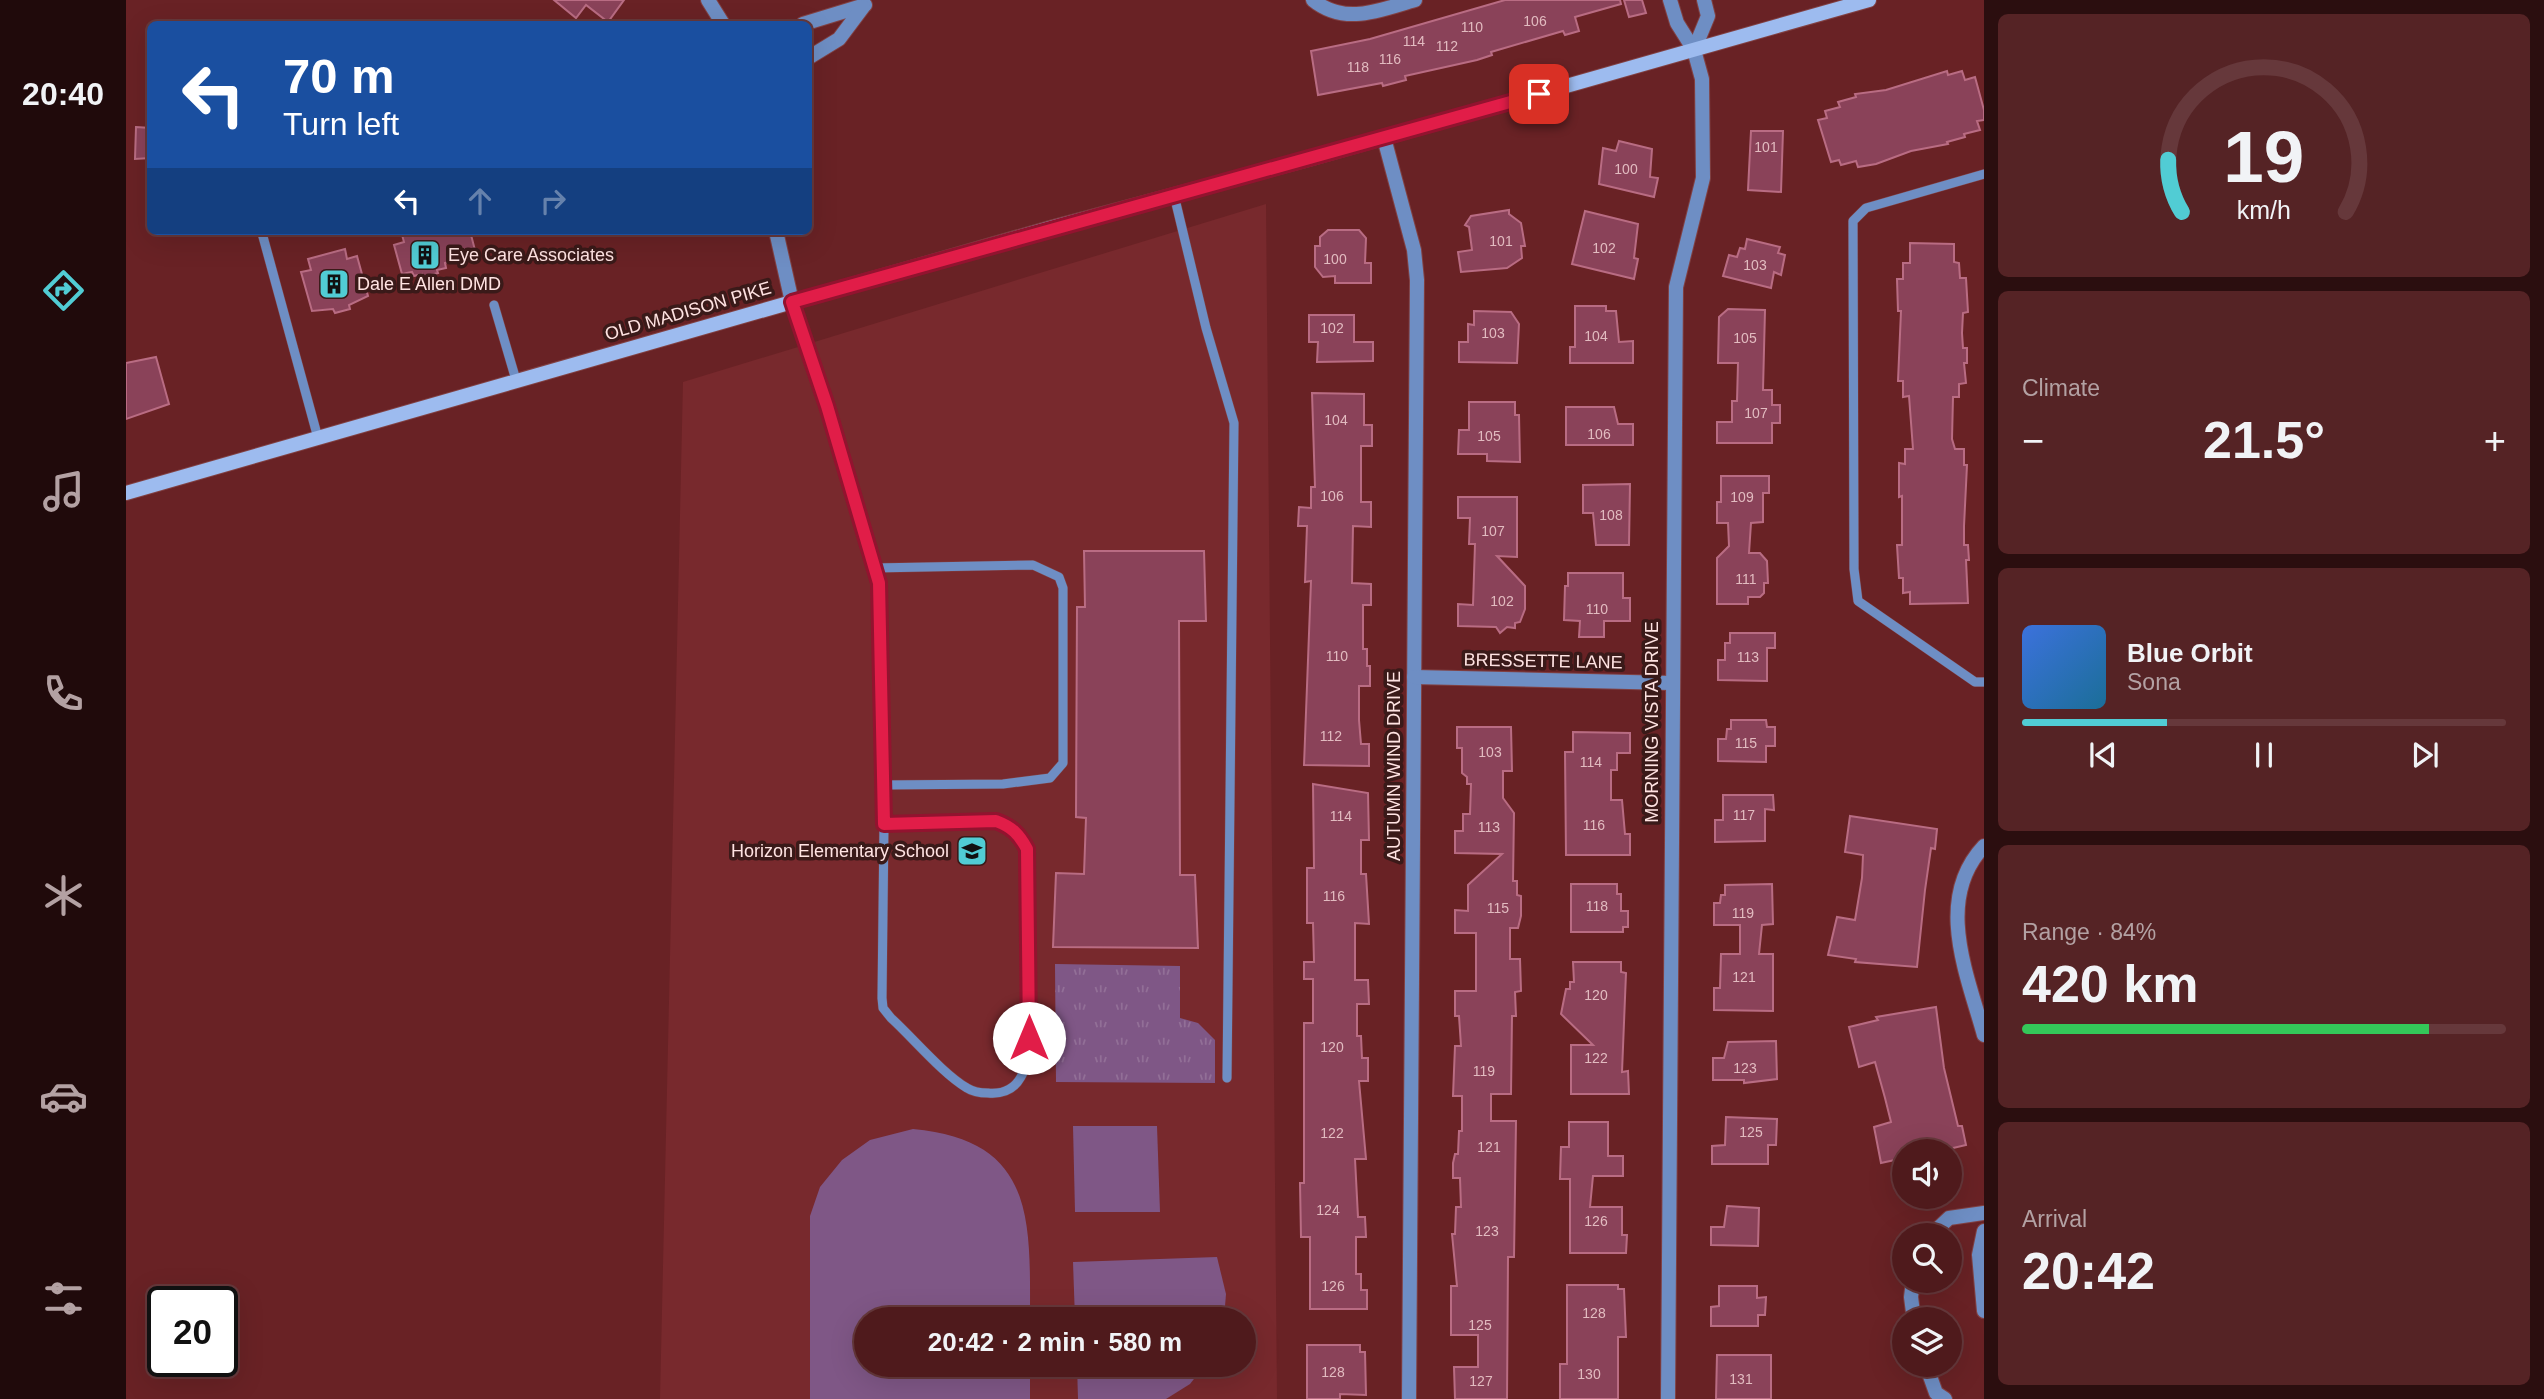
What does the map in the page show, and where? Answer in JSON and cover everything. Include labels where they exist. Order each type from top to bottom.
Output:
[{"type":"main road","name":"OLD MADISON PIKE","points":[[126,494],[516,380],[1869,0]]},
{"type":"street","points":[[708,0],[721,21]]},
{"type":"street","points":[[1313,0],[1322,8],[1353,15],[1415,0]]},
{"type":"street","name":"MORNING VISTA DRIVE","points":[[1668,1399],[1671,683],[1676,287],[1703,178],[1702,79],[1694,50],[1677,23],[1670,0]]},
{"type":"street","points":[[1694,50],[1708,16],[1704,0]]},
{"type":"street","points":[[812,21],[866,4]]},
{"type":"street","points":[[812,56],[839,39],[866,4]]},
{"type":"street","name":"AUTUMN WIND DRIVE","points":[[1384,138],[1414,250],[1417,280],[1409,1399]]},
{"type":"street","points":[[777,235],[792,302]]},
{"type":"street","name":"BRESSETTE LANE","points":[[1414,677],[1671,683]]},
{"type":"street","points":[[1984,846],[1973,858],[1955,912],[1961,952],[1984,1035]]},
{"type":"street","points":[[1944,1223],[1949,1218],[1984,1213]]},
{"type":"street","points":[[1984,1231],[1979,1255],[1984,1311]]},
{"type":"street","points":[[1930,1377],[1936,1393],[1945,1399]]},
{"type":"lane","points":[[1984,174],[1866,208],[1858,214],[1853,221],[1852,292],[1854,569],[1858,601],[1975,682],[1984,682]]},
{"type":"lane","points":[[1174,195],[1206,328],[1234,423],[1227,1078]]},
{"type":"lane","points":[[263,235],[318,438]]},
{"type":"lane","points":[[792,302],[827,406],[879,583],[884,824],[883,1008],[967,1088],[997,1094],[1011,1090],[1022,1078],[1028,1058],[1027,849],[1012,827],[996,821],[884,824]]},
{"type":"lane","points":[[494,305],[516,380]]},
{"type":"lane","points":[[874,568],[1033,565],[1059,577],[1063,588],[1063,763],[1050,778],[1003,784],[882,786]]},
{"type":"shaded area","name":"Horizon Elementary School","points":[[1266,204],[1277,1399],[660,1399],[683,382]]},
{"type":"green space","points":[[1055,964],[1180,966],[1180,1018],[1198,1023],[1215,1040],[1215,1083],[1056,1082]]},
{"type":"green space","points":[[1073,1126],[1157,1126],[1160,1212],[1075,1212]]},
{"type":"green space","points":[[913,1129],[953,1136],[983,1150],[1004,1168],[1018,1191],[1025,1219],[1029,1250],[1030,1307],[854,1307],[854,1377],[1030,1377],[1030,1399],[810,1399],[810,1216],[820,1187],[842,1160],[870,1140]]},
{"type":"green space","points":[[1217,1257],[1226,1294],[1225,1307],[1075,1307],[1073,1262]]},
{"type":"green space","points":[[1077,1377],[1196,1377],[1190,1384],[1166,1399],[1078,1399]]},
{"type":"building","points":[[554,0],[624,0],[609,21],[586,5],[576,18]]},
{"type":"building","points":[[1505,0],[1620,0],[1621,4],[1575,17],[1579,31],[1565,35],[1563,31],[1491,52],[1492,55],[1477,60],[1405,76],[1406,80],[1383,86],[1382,83],[1318,95],[1311,51],[1370,39]]},
{"type":"building","points":[[1624,0],[1642,0],[1646,13],[1629,17]]},
{"type":"building","points":[[1947,71],[1948,75],[1962,71],[1965,80],[1975,77],[1984,110],[1984,120],[1977,121],[1980,130],[1964,134],[1965,137],[1947,142],[1948,144],[1911,151],[1876,164],[1858,167],[1856,161],[1841,165],[1839,160],[1831,162],[1818,120],[1827,118],[1825,111],[1840,107],[1838,102],[1856,97],[1855,94],[1886,90]]},
{"type":"building","points":[[136,127],[147,128],[147,158],[135,159]]},
{"type":"building","points":[[1751,131],[1783,131],[1781,192],[1748,190]]},
{"type":"building","points":[[1619,141],[1652,149],[1650,177],[1658,178],[1654,197],[1599,184],[1603,148],[1616,151]]},
{"type":"building","points":[[1509,210],[1509,214],[1521,223],[1525,246],[1521,246],[1522,258],[1507,268],[1461,272],[1458,252],[1472,250],[1469,227],[1465,225],[1471,216]]},
{"type":"building","points":[[1585,211],[1638,224],[1634,258],[1638,259],[1634,279],[1572,264]]},
{"type":"building","points":[[1328,230],[1359,230],[1366,238],[1365,263],[1371,263],[1371,283],[1335,283],[1335,276],[1323,277],[1315,267],[1315,246],[1320,246],[1320,237]]},
{"type":"building","name":"Eye Care Associates","points":[[402,235],[471,235],[476,254],[445,263],[446,268],[437,270],[438,273],[423,277],[422,274],[414,276],[412,272],[402,274],[394,245],[404,242]]},
{"type":"building","points":[[1747,239],[1780,247],[1778,253],[1785,255],[1781,275],[1774,272],[1771,288],[1723,276],[1729,255],[1737,257],[1740,248],[1745,249]]},
{"type":"building","points":[[1910,243],[1954,244],[1954,262],[1959,263],[1960,278],[1966,278],[1968,312],[1963,313],[1962,333],[1963,348],[1967,348],[1967,363],[1964,363],[1966,383],[1959,384],[1959,397],[1953,397],[1952,439],[1955,449],[1964,449],[1964,465],[1967,465],[1964,545],[1968,545],[1968,603],[1910,604],[1910,592],[1903,593],[1903,578],[1899,578],[1897,545],[1902,545],[1902,496],[1899,497],[1899,463],[1905,464],[1905,449],[1913,449],[1909,396],[1903,397],[1903,381],[1898,381],[1901,311],[1898,311],[1897,279],[1903,279],[1903,263],[1910,263]]},
{"type":"building","name":"Dale E Allen DMD","points":[[345,249],[347,259],[357,256],[368,296],[349,305],[350,309],[335,313],[333,309],[312,311],[301,272],[311,270],[308,259]]},
{"type":"building","points":[[1575,306],[1606,306],[1606,311],[1616,311],[1619,342],[1633,341],[1633,363],[1570,363],[1570,347],[1575,347]]},
{"type":"building","points":[[1728,309],[1765,310],[1763,390],[1772,390],[1772,405],[1780,405],[1780,423],[1772,423],[1772,443],[1717,443],[1717,422],[1732,422],[1732,401],[1737,401],[1738,363],[1718,363],[1719,317]]},
{"type":"building","points":[[1474,311],[1511,312],[1519,324],[1517,363],[1459,362],[1459,342],[1468,342],[1468,324],[1474,325]]},
{"type":"building","points":[[1309,315],[1354,315],[1354,342],[1373,342],[1373,361],[1317,362],[1318,342],[1309,342]]},
{"type":"building","points":[[156,357],[169,404],[126,419],[126,363]]},
{"type":"building","points":[[1312,393],[1364,394],[1364,425],[1372,425],[1372,446],[1361,446],[1361,502],[1371,502],[1371,527],[1353,526],[1352,583],[1371,584],[1371,605],[1363,605],[1363,649],[1367,649],[1370,686],[1359,686],[1361,744],[1369,744],[1369,766],[1304,765],[1311,581],[1305,582],[1307,526],[1298,526],[1299,507],[1311,508],[1311,487],[1315,487]]},
{"type":"building","points":[[1469,402],[1515,402],[1515,415],[1519,415],[1520,462],[1487,461],[1487,454],[1458,454],[1459,430],[1469,430]]},
{"type":"building","points":[[1566,407],[1614,407],[1618,424],[1633,424],[1633,445],[1566,445]]},
{"type":"building","points":[[1721,476],[1769,476],[1769,493],[1763,493],[1763,522],[1751,523],[1749,553],[1760,553],[1767,561],[1768,583],[1764,583],[1764,593],[1760,597],[1748,597],[1748,604],[1717,604],[1717,558],[1729,546],[1728,523],[1717,523],[1717,502],[1721,502]]},
{"type":"building","points":[[1630,484],[1629,545],[1596,545],[1593,513],[1583,513],[1583,485]]},
{"type":"building","points":[[1458,497],[1517,497],[1517,557],[1497,556],[1525,586],[1525,609],[1520,622],[1515,623],[1515,628],[1507,627],[1500,633],[1496,627],[1458,626],[1458,604],[1473,605],[1475,544],[1469,544],[1470,518],[1458,518]]},
{"type":"building","points":[[1084,551],[1204,551],[1206,621],[1179,621],[1180,875],[1195,875],[1198,948],[1053,947],[1056,873],[1084,874],[1086,818],[1076,817],[1077,607],[1085,607]]},
{"type":"building","points":[[1568,573],[1623,573],[1623,598],[1630,598],[1630,621],[1604,621],[1604,637],[1579,637],[1580,621],[1564,620]]},
{"type":"building","points":[[1730,633],[1775,633],[1775,648],[1767,648],[1767,681],[1718,680],[1718,660],[1725,660],[1725,643],[1730,643]]},
{"type":"building","points":[[1731,720],[1766,720],[1767,727],[1775,727],[1775,746],[1766,746],[1766,762],[1718,761],[1718,739],[1726,739],[1727,729],[1731,729]]},
{"type":"building","points":[[1457,727],[1511,727],[1512,771],[1503,771],[1503,798],[1514,813],[1513,881],[1517,881],[1517,895],[1521,896],[1521,916],[1518,928],[1510,928],[1510,959],[1520,959],[1521,991],[1515,992],[1516,1016],[1512,1016],[1511,1094],[1491,1094],[1491,1121],[1516,1121],[1514,1257],[1508,1257],[1507,1399],[1455,1399],[1454,1367],[1478,1367],[1478,1335],[1451,1335],[1451,1286],[1457,1286],[1452,1234],[1455,1234],[1456,1207],[1461,1207],[1460,1178],[1453,1178],[1453,1163],[1455,1154],[1458,1154],[1459,1131],[1462,1131],[1462,1096],[1453,1096],[1455,1046],[1461,1046],[1459,1016],[1455,1016],[1455,991],[1476,991],[1476,933],[1455,933],[1455,910],[1468,911],[1468,885],[1502,854],[1455,853],[1455,831],[1463,831],[1463,814],[1470,814],[1471,784],[1467,784],[1467,777],[1462,773],[1462,748],[1457,748]]},
{"type":"building","points":[[1573,732],[1630,733],[1630,753],[1617,753],[1617,770],[1611,770],[1611,800],[1622,800],[1625,834],[1630,834],[1630,855],[1566,855],[1565,752],[1573,752]]},
{"type":"building","points":[[1313,784],[1368,793],[1369,840],[1361,840],[1361,874],[1366,874],[1369,924],[1355,923],[1355,980],[1368,980],[1369,1004],[1357,1004],[1357,1036],[1361,1036],[1362,1058],[1368,1058],[1368,1081],[1359,1081],[1366,1159],[1355,1159],[1358,1217],[1365,1217],[1366,1237],[1356,1237],[1356,1274],[1361,1274],[1361,1290],[1367,1290],[1367,1309],[1310,1309],[1310,1237],[1301,1237],[1300,1183],[1304,1183],[1304,1023],[1313,1023],[1313,979],[1304,979],[1304,962],[1314,962],[1313,923],[1307,923],[1307,868],[1314,868]]},
{"type":"building","points":[[1723,795],[1773,795],[1774,810],[1765,809],[1765,841],[1715,842],[1715,820],[1723,820]]},
{"type":"building","points":[[1850,816],[1937,829],[1935,849],[1931,848],[1917,967],[1855,962],[1856,959],[1828,955],[1837,917],[1855,920],[1862,878],[1863,855],[1845,852]]},
{"type":"building","points":[[1571,884],[1617,884],[1617,894],[1621,894],[1621,911],[1628,911],[1628,927],[1623,927],[1623,932],[1571,932]]},
{"type":"building","points":[[1772,884],[1773,924],[1762,925],[1759,954],[1773,954],[1773,1011],[1714,1010],[1714,988],[1720,988],[1721,954],[1740,954],[1740,925],[1714,925],[1714,903],[1720,903],[1721,895],[1725,895],[1725,885]]},
{"type":"building","points":[[1573,962],[1621,962],[1621,972],[1626,973],[1622,1072],[1628,1071],[1629,1094],[1571,1094],[1571,1045],[1593,1045],[1561,1014],[1566,989],[1570,989],[1570,982],[1574,982]]},
{"type":"building","points":[[1936,1007],[1944,1068],[1958,1126],[1962,1126],[1966,1145],[1962,1146],[1962,1139],[1892,1139],[1892,1161],[1881,1163],[1874,1127],[1891,1122],[1875,1062],[1859,1067],[1849,1027],[1878,1020],[1876,1017]]},
{"type":"building","points":[[1776,1041],[1777,1079],[1744,1083],[1744,1080],[1713,1080],[1713,1058],[1724,1058],[1728,1042]]},
{"type":"building","points":[[1726,1117],[1777,1119],[1776,1145],[1768,1145],[1768,1164],[1712,1164],[1712,1146],[1725,1145]]},
{"type":"building","points":[[1569,1122],[1608,1122],[1608,1156],[1623,1156],[1623,1176],[1593,1176],[1590,1207],[1622,1207],[1622,1235],[1627,1235],[1626,1253],[1570,1253],[1570,1179],[1560,1179],[1561,1147],[1569,1147]]},
{"type":"building","points":[[1727,1206],[1759,1208],[1758,1246],[1711,1245],[1711,1227],[1724,1227]]},
{"type":"building","points":[[1567,1285],[1618,1285],[1618,1289],[1624,1289],[1626,1337],[1618,1337],[1618,1399],[1560,1399],[1560,1364],[1567,1364]]},
{"type":"building","points":[[1719,1286],[1757,1286],[1757,1298],[1766,1297],[1765,1315],[1758,1315],[1758,1326],[1711,1326],[1711,1307],[1719,1306]]},
{"type":"building","points":[[1307,1345],[1360,1345],[1360,1352],[1365,1352],[1366,1395],[1340,1394],[1340,1399],[1307,1399]]},
{"type":"building","points":[[1717,1355],[1771,1355],[1771,1399],[1716,1399]]},
{"type":"place","name":"Eye Care Associates","points":[[425,255]]},
{"type":"place","name":"Dale E Allen DMD","points":[[334,284]]},
{"type":"place","name":"Horizon Elementary School","points":[[972,851]]},
{"type":"route","points":[[1029,1038],[1027,849],[1021,837],[1012,827],[996,821],[884,824],[879,583],[827,406],[792,302],[1539,94]]}]
